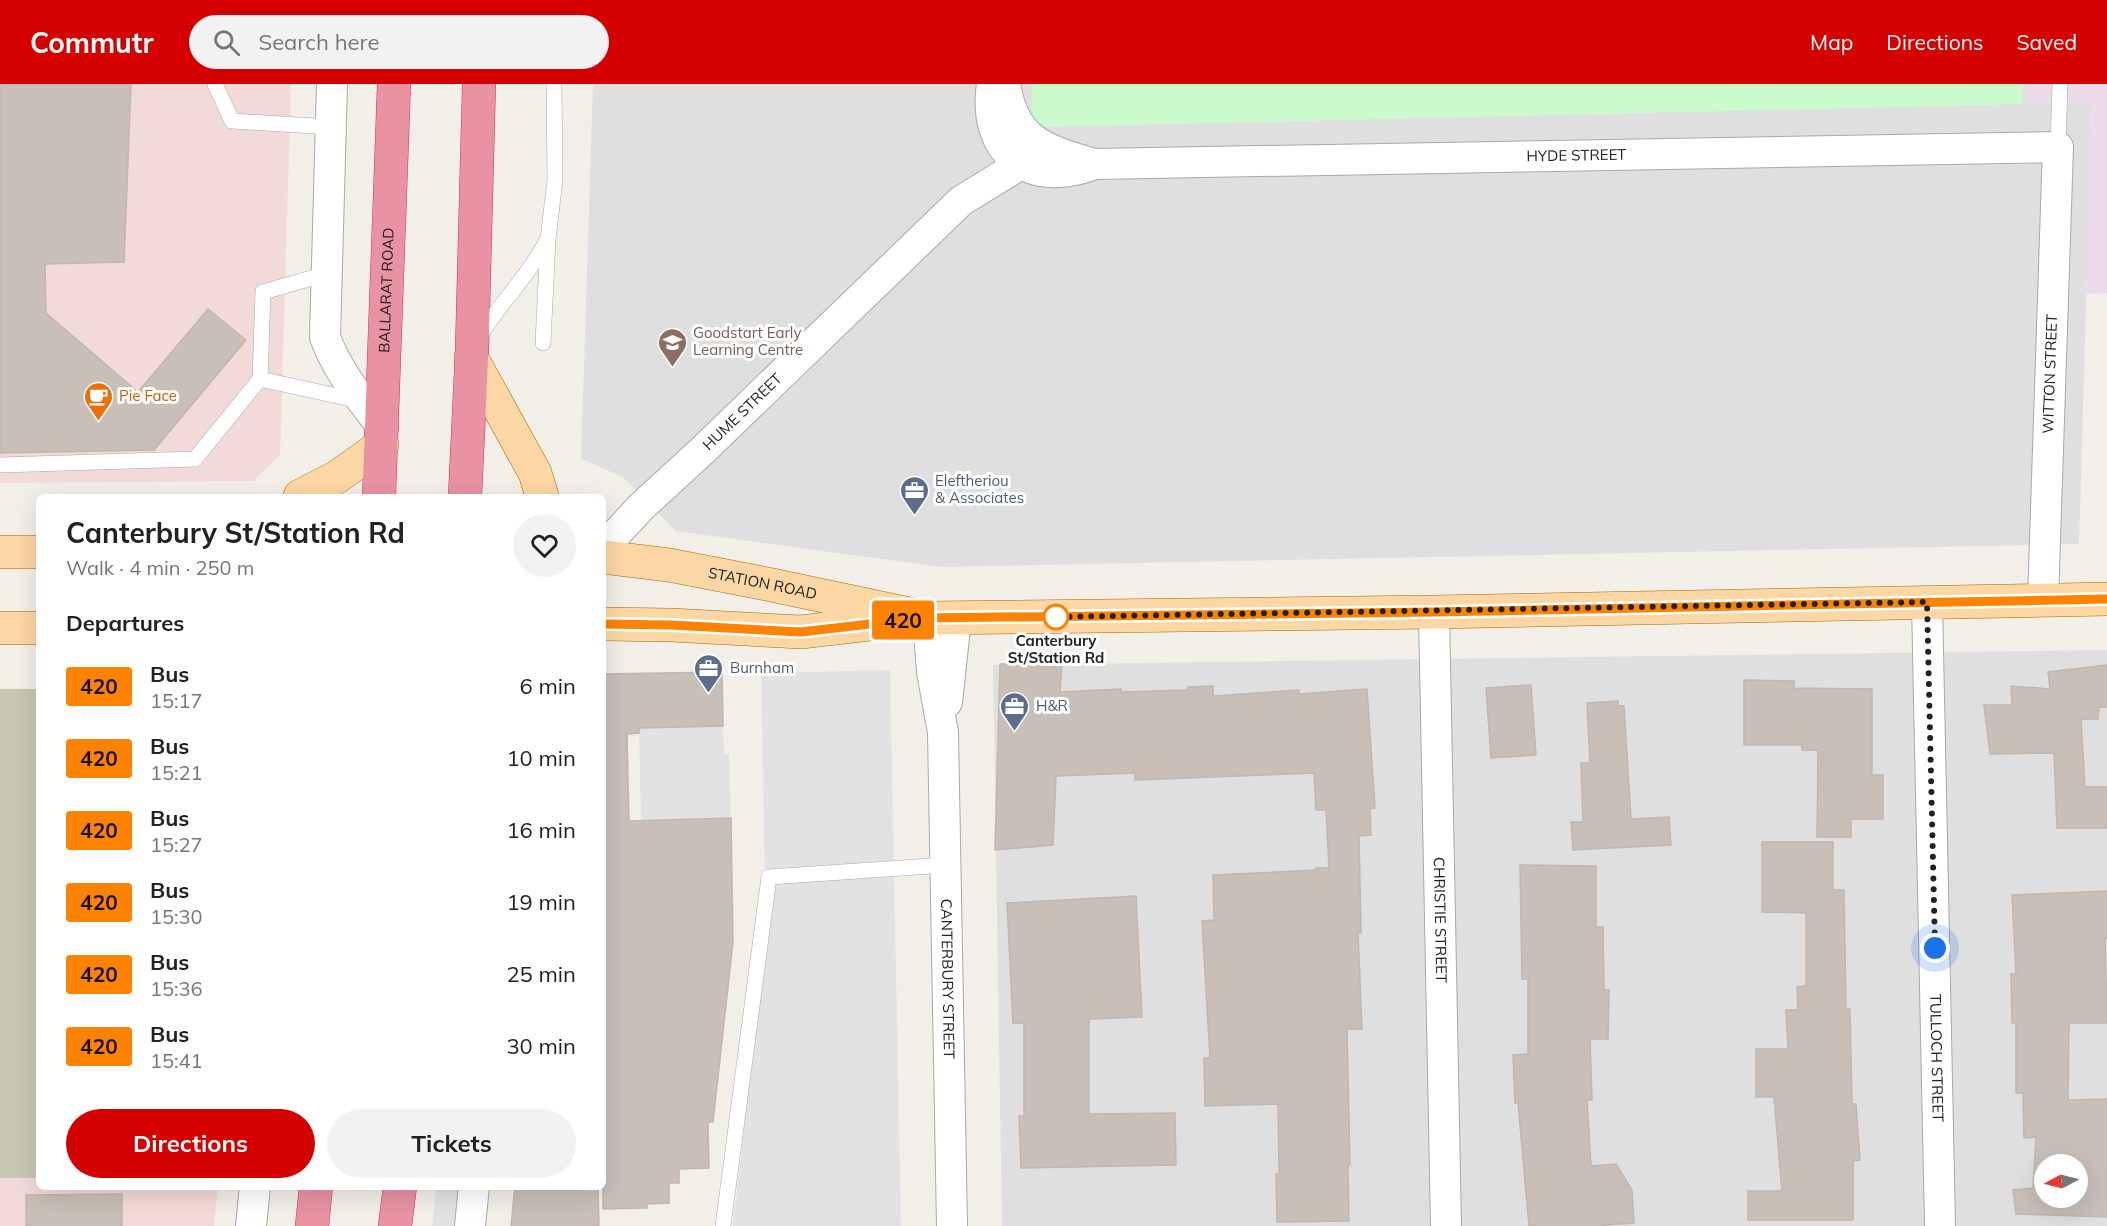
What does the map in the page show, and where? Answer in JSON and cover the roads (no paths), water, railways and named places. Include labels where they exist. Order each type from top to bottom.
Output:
[{"type":"highway","name":"BALLARAT ROAD","points":[[379,494],[394,84]]},
{"type":"highway","points":[[465,494],[472,353],[478,84]]},
{"type":"highway","points":[[312,1226],[316,1190]]},
{"type":"highway","points":[[396,1226],[399,1190]]},
{"type":"main road","points":[[472,353],[535,473],[541,494]]},
{"type":"main road","points":[[304,494],[336,477],[382,436]]},
{"type":"main road","points":[[0,552],[36,552]]},
{"type":"main road","name":"STATION ROAD","points":[[606,556],[669,565],[935,618]]},
{"type":"main road","name":"STATION ROAD","points":[[606,624],[801,632],[935,618],[1434,612],[2107,599]]},
{"type":"main road","points":[[0,628],[36,628]]},
{"type":"street","points":[[332,84],[325,337],[332,356],[363,402],[382,436]]},
{"type":"street","points":[[992,84],[990,117],[997,138],[1008,153],[1021,164],[1027,134],[1014,114],[1005,84]]},
{"type":"street","points":[[997,138],[1027,134]]},
{"type":"street","name":"HYDE STREET","points":[[1027,134],[1047,149],[1094,164]]},
{"type":"street","name":"HUME STREET","points":[[961,201],[997,138]]},
{"type":"street","name":"HYDE STREET","points":[[1021,164],[1040,172],[1052,173],[1077,170],[1094,164],[2058,147]]},
{"type":"street","name":"WITTON STREET","points":[[2043,600],[2058,147]]},
{"type":"street","name":"HUME STREET","points":[[606,545],[641,507],[961,201],[1021,164]]},
{"type":"street","name":"TULLOCH STREET","points":[[1927,602],[1940,1226]]},
{"type":"street","name":"CHRISTIE STREET","points":[[1434,612],[1446,1226]]},
{"type":"street","name":"CANTERBURY STREET","points":[[935,618],[951,671],[943,732],[952,1226]]},
{"type":"street","points":[[251,1226],[255,1190]]},
{"type":"street","points":[[470,1226],[474,1190]]},
{"type":"lane","points":[[215,84],[232,122],[331,127]]},
{"type":"lane","points":[[543,343],[548,239],[555,180],[555,84]]},
{"type":"lane","points":[[2058,147],[2060,84]]},
{"type":"lane","points":[[472,353],[493,316],[534,263],[548,239]]},
{"type":"lane","points":[[0,465],[195,459],[261,379],[262,292],[326,274]]},
{"type":"lane","points":[[261,379],[363,402]]},
{"type":"lane","points":[[723,1226],[770,877],[945,865]]},
{"type":"place","name":"Goodstart Early Learning Centre","points":[[672,368]]},
{"type":"place","name":"Pie Face","points":[[98,422]]},
{"type":"place","name":"Eleftheriou & Associates","points":[[914,516]]},
{"type":"place","name":"Canterbury St/Station Rd","points":[[1056,617]]},
{"type":"place","name":"Burnham","points":[[709,694]]},
{"type":"place","name":"H&R","points":[[1015,732]]}]
